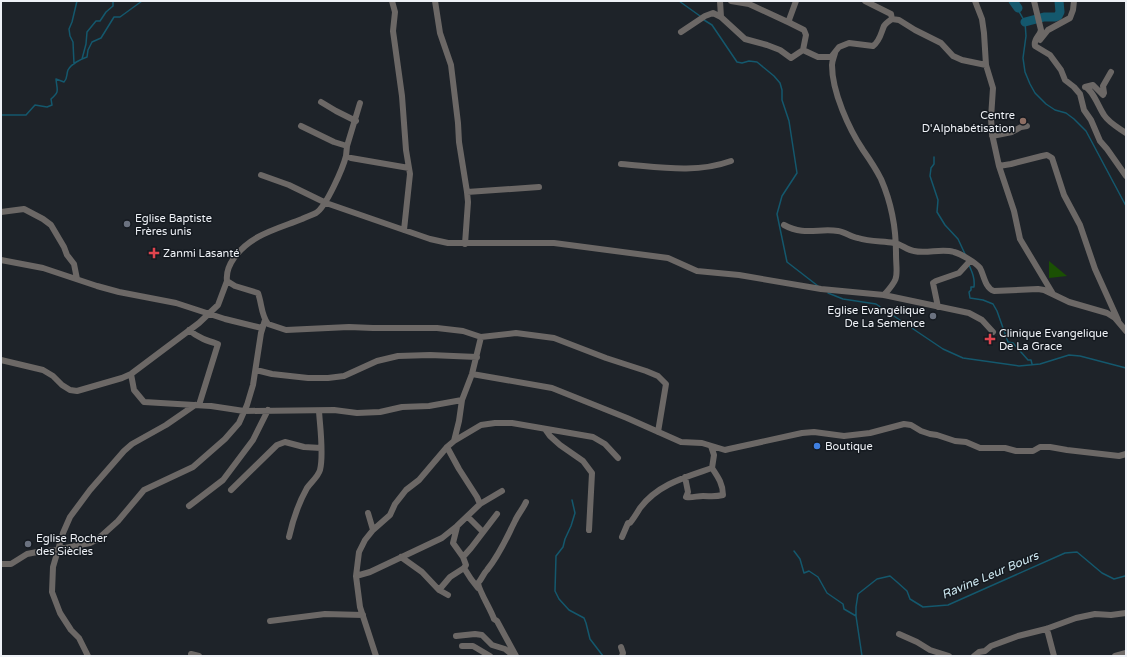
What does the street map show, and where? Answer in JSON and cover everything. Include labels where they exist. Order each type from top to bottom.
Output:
[{"type":"street","points":[[392,1],[396,12],[393,31],[402,96],[404,130],[410,174],[404,230]]},
{"type":"street","points":[[435,1],[440,33],[451,65],[459,142],[467,192],[468,202],[465,244]]},
{"type":"street","points":[[720,1],[721,17]]},
{"type":"street","points":[[681,32],[705,16],[713,13],[721,17],[745,39],[780,50],[791,58],[803,50],[806,34],[804,30],[749,4],[731,1]]},
{"type":"street","points":[[790,23],[789,20],[796,1]]},
{"type":"street","points":[[865,1],[891,14],[892,18],[899,20],[941,43],[953,56],[962,60],[986,66]]},
{"type":"street","points":[[975,1],[982,19],[986,66],[993,88],[991,118],[992,136],[999,166],[1014,212],[1020,239],[1053,294]]},
{"type":"street","points":[[1034,1],[1041,26],[1040,38],[1045,52],[1059,66],[1065,80],[1080,94],[1084,110],[1091,120],[1100,142],[1108,148],[1126,176]]},
{"type":"street","points":[[1040,38],[1044,37],[1048,30],[1070,18],[1074,1]]},
{"type":"street","points":[[803,50],[818,57],[831,57],[839,47],[849,43],[873,46],[876,44],[883,32],[885,24],[892,18]]},
{"type":"street","points":[[835,53],[832,65],[839,103],[848,124],[870,159],[883,184],[894,219],[897,272],[896,280],[884,295]]},
{"type":"street","points":[[1111,72],[1103,86],[1103,95],[1094,85],[1085,87],[1091,92],[1104,116],[1126,134]]},
{"type":"street","points":[[322,102],[356,121]]},
{"type":"street","points":[[1,360],[43,370],[70,390],[77,391],[131,374],[190,330],[218,305],[227,281],[226,276],[231,262],[238,252],[252,240],[268,231],[317,213],[326,203],[346,156],[347,146],[356,121],[360,103]]},
{"type":"street","points":[[301,126],[334,142],[347,146]]},
{"type":"street","points":[[992,136],[1012,132],[1021,127],[1027,126]]},
{"type":"street","points":[[346,156],[409,168]]},
{"type":"street","points":[[999,166],[1042,156],[1052,158],[1064,195],[1080,225],[1095,269],[1120,325]]},
{"type":"street","points":[[621,164],[689,170],[701,169],[732,161]]},
{"type":"street","points":[[261,175],[293,187],[326,203],[430,239],[448,243],[554,243],[668,258],[697,271],[739,275],[822,289],[884,295],[969,313],[982,320],[993,332]]},
{"type":"street","points":[[467,192],[539,187]]},
{"type":"street","points":[[1,212],[24,209],[44,219],[52,225],[67,255],[74,264],[77,279]]},
{"type":"street","points":[[784,225],[793,230],[816,232],[838,231],[857,238],[896,244],[914,251],[955,252],[968,263],[979,268],[991,290],[1038,289],[1069,302],[1107,313],[1115,318],[1126,331]]},
{"type":"street","points":[[1,260],[44,268],[119,292],[176,303],[209,314],[262,328]]},
{"type":"street","points":[[938,306],[934,283],[938,280],[956,274],[968,263]]},
{"type":"street","points":[[1,564],[11,564],[26,554],[57,550],[90,543],[98,539],[118,521],[144,490],[193,467],[225,439],[239,423],[253,384],[262,328],[265,320],[262,302],[258,293],[235,286],[227,281]]},
{"type":"street","points":[[265,320],[268,324],[286,330],[349,327],[451,328],[481,337],[516,333],[554,338],[606,358],[646,370],[658,376],[666,384],[658,432]]},
{"type":"street","points":[[88,656],[79,638],[71,630],[60,613],[52,592],[53,567],[57,550],[70,517],[90,490],[124,451],[132,444],[166,425],[197,405],[218,344],[195,335],[190,330]]},
{"type":"street","points":[[454,441],[462,400],[472,374],[481,337]]},
{"type":"street","points":[[256,370],[272,374],[308,378],[328,378],[344,376],[378,361],[398,356],[430,355],[477,357]]},
{"type":"street","points":[[131,374],[134,390],[144,402],[211,406],[244,411],[334,410],[357,413],[380,412],[402,407],[429,406],[462,400]]},
{"type":"street","points":[[472,374],[552,388],[681,442],[702,443],[729,450],[802,433],[814,432],[844,436],[870,433],[904,424],[911,425],[930,434],[955,441],[966,442],[980,448],[1005,448],[1016,451],[1033,451],[1040,447],[1050,447],[1119,456],[1126,454]]},
{"type":"street","points":[[189,506],[223,480],[252,440],[268,410]]},
{"type":"street","points":[[289,537],[293,518],[300,502],[308,486],[319,472],[321,448],[319,411]]},
{"type":"street","points":[[376,656],[360,601],[356,576],[359,552],[365,540],[373,530],[390,515],[395,504],[406,490],[419,480],[447,447],[454,441],[481,425],[490,423],[512,423],[532,426],[545,430],[593,437],[605,444],[618,458]]},
{"type":"street","points":[[545,430],[560,445],[584,461],[592,473],[589,530]]},
{"type":"street","points":[[231,490],[265,455],[277,445],[285,442],[304,447],[321,448]]},
{"type":"street","points":[[685,477],[688,492],[686,497],[692,498],[702,496],[712,498],[723,495],[721,482],[712,468],[714,455],[711,446]]},
{"type":"street","points":[[447,447],[459,469],[477,496],[480,504]]},
{"type":"street","points":[[622,536],[628,523],[630,523],[641,507],[650,498],[673,481],[712,468]]},
{"type":"street","points":[[356,576],[370,572],[442,538],[468,517],[480,504],[502,491]]},
{"type":"street","points":[[478,588],[478,583],[483,578],[486,571],[494,562],[504,546],[516,519],[526,502]]},
{"type":"street","points":[[368,513],[373,530]]},
{"type":"street","points":[[463,557],[497,514]]},
{"type":"street","points":[[468,517],[483,532]]},
{"type":"street","points":[[439,590],[450,578],[466,565],[463,557],[452,543],[457,526]]},
{"type":"street","points":[[401,557],[427,576],[439,590],[448,595]]},
{"type":"street","points":[[464,568],[484,596],[494,619],[497,621],[515,656]]},
{"type":"street","points":[[974,656],[979,652],[985,651],[990,646],[1076,618],[1096,614],[1111,615],[1126,613]]},
{"type":"street","points":[[270,621],[325,614],[363,615]]},
{"type":"street","points":[[1046,629],[1054,656]]},
{"type":"street","points":[[456,636],[475,634],[482,635],[492,645],[515,656]]},
{"type":"street","points":[[899,634],[918,642],[930,650],[949,656]]},
{"type":"street","points":[[462,646],[473,646],[490,656]]},
{"type":"street","points":[[621,647],[623,653],[622,656]]},
{"type":"street","points":[[1115,656],[1126,653]]},
{"type":"street","points":[[191,654],[199,656]]},
{"type":"green space","points":[[1049,261],[1067,276],[1049,278]]},
{"type":"waterway","points":[[74,64],[73,42],[69,29],[77,1]]},
{"type":"waterway","points":[[82,59],[86,44],[87,32],[96,21],[100,21],[106,12],[113,6],[113,1]]},
{"type":"waterway","points":[[1,115],[26,115],[35,105],[47,107],[52,105],[51,99],[56,94],[57,90],[56,79],[64,82],[69,68],[76,62],[87,57],[88,50],[92,42],[101,38],[114,17],[120,17],[142,1]]},
{"type":"waterway","points":[[679,1],[700,16]]},
{"type":"waterway","name":"Ravine Leur Bours","points":[[1013,1],[1025,22],[1026,36],[1023,58],[1025,72],[1030,84],[1035,93],[1046,104],[1055,110],[1066,113],[1086,131],[1126,206]]},
{"type":"waterway","points":[[1013,1],[1018,8]]},
{"type":"waterway","points":[[1025,22],[1044,17],[1058,16],[1060,12],[1059,1]]},
{"type":"waterway","points":[[704,20],[712,25],[737,62],[757,62],[780,83],[782,100],[789,121],[797,173],[782,196],[777,214],[787,262],[818,286]]},
{"type":"waterway","points":[[934,157],[934,164],[931,168],[930,176],[938,200],[937,212],[945,225],[958,239],[965,254]]},
{"type":"waterway","points":[[969,265],[973,275],[974,284],[974,287],[971,287],[969,292],[970,298],[983,300],[993,304],[1008,342],[1013,343],[1028,360],[1031,360],[1032,364]]},
{"type":"waterway","points":[[828,293],[843,299],[876,304],[943,349],[963,358],[1019,366],[1040,364],[1069,355],[1080,356],[1126,368]]},
{"type":"waterway","points":[[572,500],[575,513],[563,547],[556,556],[555,591],[559,599],[569,610],[584,618],[590,639],[603,656]]},
{"type":"waterway","points":[[794,551],[800,559],[804,573],[809,571],[818,577],[827,593],[843,604],[844,609],[856,616]]},
{"type":"waterway","name":"Ravine Leur Bours","points":[[862,656],[856,616],[858,594],[877,579],[890,576],[907,591],[910,599],[923,607],[948,605],[1065,553],[1077,552],[1102,573],[1114,579],[1125,576],[1126,574]]},
{"type":"place","name":"Centre D'Alphabétisation","points":[[1023,121]]},
{"type":"place","name":"Eglise Baptiste Frères unis","points":[[127,224]]},
{"type":"place","name":"Zanmi Lasanté","points":[[154,253]]},
{"type":"place","name":"Eglise Evangélique De La Semence","points":[[933,316]]},
{"type":"place","name":"Clinique Evangelique De La Grace","points":[[990,339]]},
{"type":"place","name":"Boutique","points":[[817,446]]},
{"type":"place","name":"Eglise Rocher des Siècles","points":[[28,544]]}]
